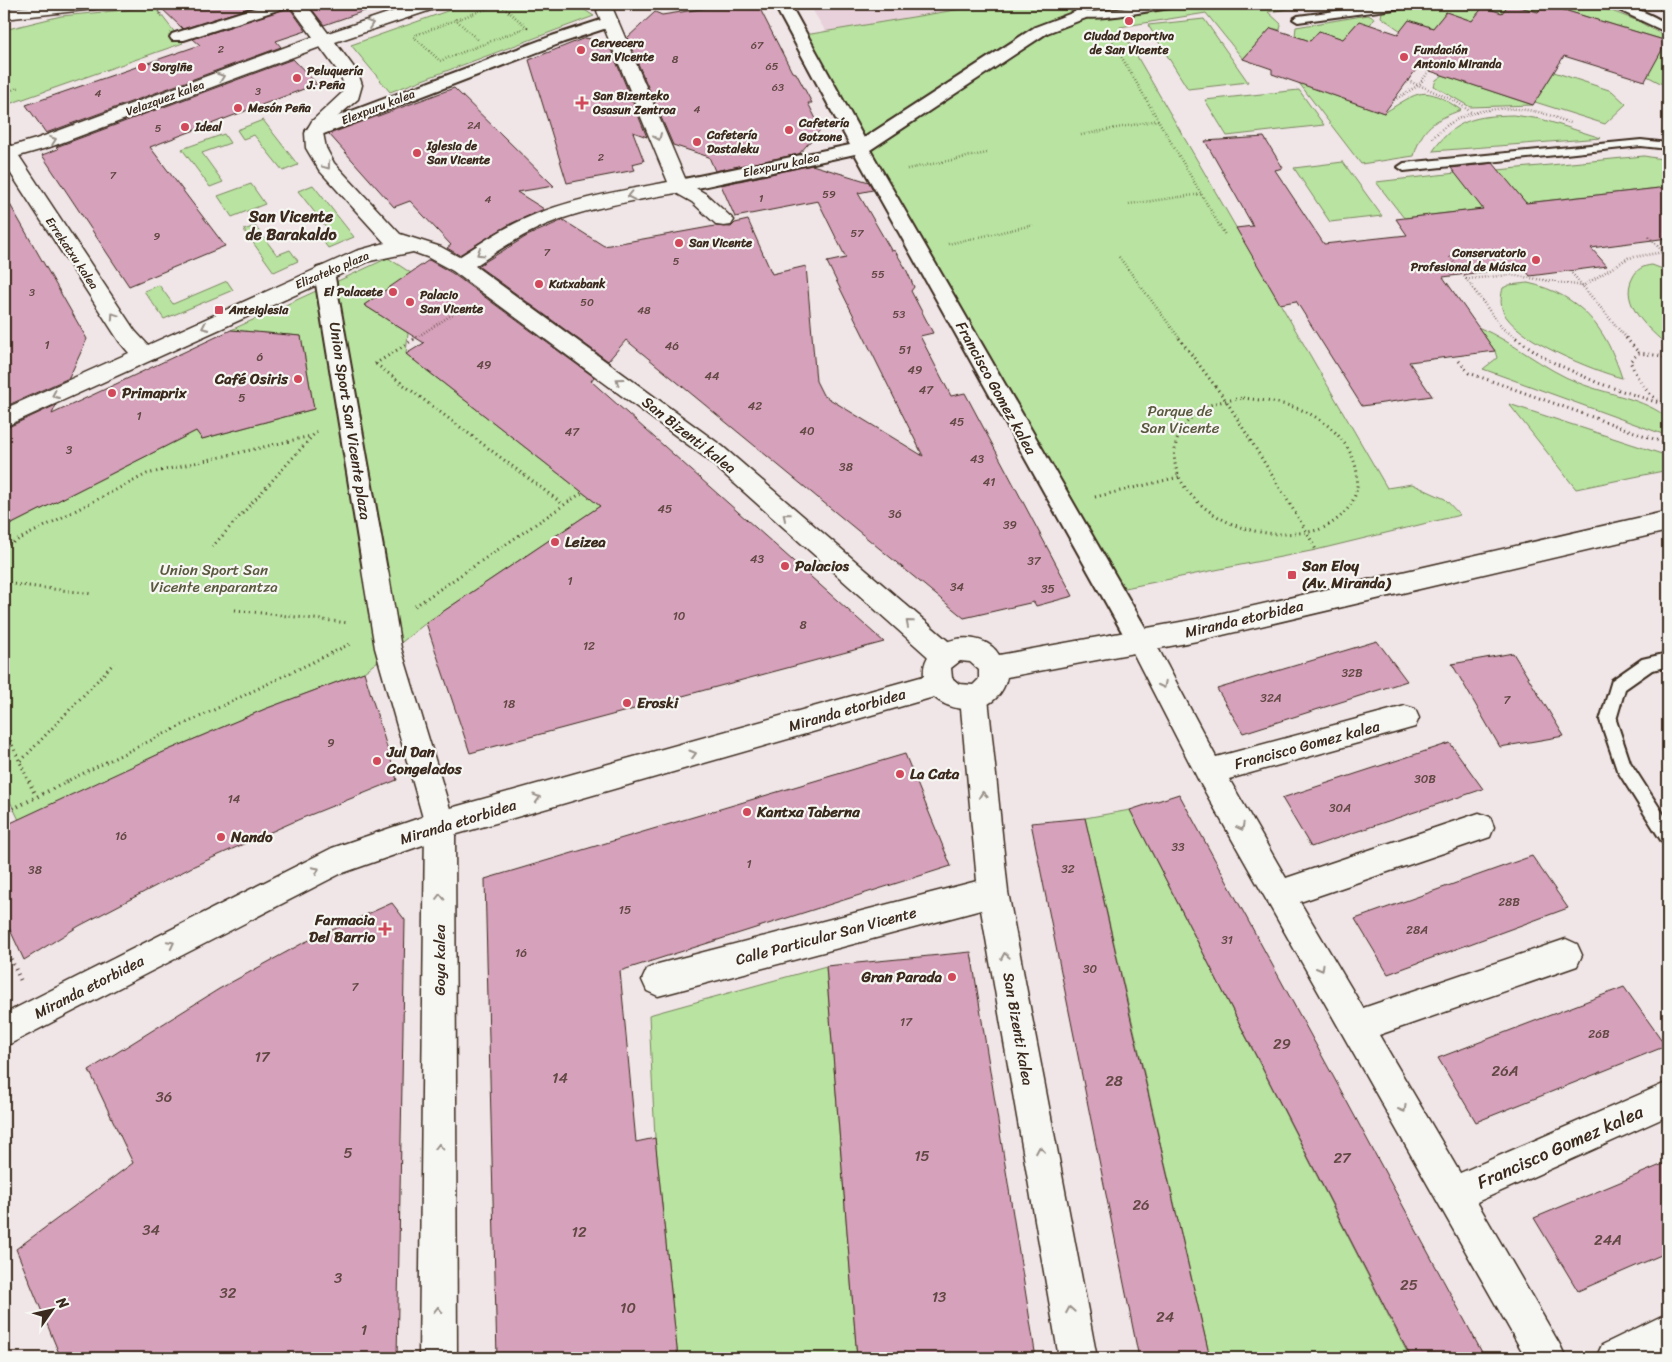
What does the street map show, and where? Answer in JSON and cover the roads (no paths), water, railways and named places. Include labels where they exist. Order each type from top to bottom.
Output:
[{"type":"street","points":[[4,14],[94,4]]},
{"type":"street","points":[[178,38],[282,4]]},
{"type":"street","points":[[297,4],[348,73],[353,85],[351,95],[321,121],[315,131],[316,148],[326,166],[393,239],[412,246]]},
{"type":"street","name":"Velazquez kalea","points":[[5,152],[43,143],[324,40],[431,4]]},
{"type":"street","name":"Francisco Gomez kalea","points":[[782,4],[876,176],[1140,642],[1280,896],[1547,1358]]},
{"type":"street","points":[[608,10],[679,186],[699,198],[724,220]]},
{"type":"street","name":"Elexpuru kalea","points":[[315,131],[558,39],[608,10]]},
{"type":"street","name":"Elexpuru kalea","points":[[460,266],[522,228],[573,208],[861,148],[1041,30],[1078,12]]},
{"type":"street","name":"Errekatxu kalea","points":[[5,152],[127,336],[144,355]]},
{"type":"street","name":"San Bizenti kalea","points":[[412,246],[434,252],[460,266],[714,452],[945,655]]},
{"type":"street","name":"Elizateko plaza","points":[[4,418],[324,272],[383,250],[412,246]]},
{"type":"street","name":"Union Sport San Vicente plaza","points":[[324,272],[343,374],[375,570]]},
{"type":"street","name":"Miranda etorbidea","points":[[994,668],[1197,630],[1668,521]]},
{"type":"street","name":"Goya kalea","points":[[375,570],[388,648],[440,826],[438,1358]]},
{"type":"street","points":[[970,650],[986,657],[994,668],[994,681],[990,689],[974,698],[954,696],[939,684],[937,668],[945,655],[952,651],[970,650]]},
{"type":"street","name":"Miranda etorbidea","points":[[4,1031],[332,862],[440,826],[939,684]]},
{"type":"street","name":"San Bizenti kalea","points":[[974,698],[993,892],[1078,1358]]},
{"type":"street","name":"Francisco Gomez kalea","points":[[1210,772],[1406,718]]},
{"type":"street","points":[[1280,896],[1479,828]]},
{"type":"street","name":"Calle Particular San Vicente","points":[[658,980],[993,892]]},
{"type":"street","points":[[1355,1027],[1566,954]]},
{"type":"street","name":"Francisco Gomez kalea","points":[[1452,1195],[1668,1100]]},
{"type":"street","points":[[1615,1358],[1668,1332]]},
{"type":"lane","points":[[1078,12],[1108,14],[1176,4]]},
{"type":"lane","points":[[1298,19],[1408,4]]},
{"type":"lane","points":[[1611,4],[1668,30]]},
{"type":"lane","points":[[1404,167],[1641,142],[1668,146]]},
{"type":"lane","points":[[1668,660],[1648,664],[1618,685],[1608,720],[1623,765],[1668,836]]},
{"type":"place","name":"Ciudad Deportiva de San Vicente","points":[[1129,21]]},
{"type":"place","name":"Cervecera San Vicente","points":[[581,50]]},
{"type":"place","name":"Fundación Antonio Miranda","points":[[1404,57]]},
{"type":"place","name":"Sorgiñe","points":[[142,67]]},
{"type":"place","name":"Peluquería J. Peña","points":[[297,78]]},
{"type":"place","name":"San Bizenteko Osasun Zentroa","points":[[582,103]]},
{"type":"place","name":"Mesón Peña","points":[[238,108]]},
{"type":"place","name":"Ideal","points":[[185,127]]},
{"type":"place","name":"Cafetería Gotzone","points":[[789,130]]},
{"type":"place","name":"Cafetería Dastaleku","points":[[697,142]]},
{"type":"place","name":"Iglesia de San Vicente","points":[[417,153]]},
{"type":"place","name":"San Vicente","points":[[679,243]]},
{"type":"place","name":"Conservatorio Profesional de Música","points":[[1536,260]]},
{"type":"place","name":"Kutxabank","points":[[539,284]]},
{"type":"place","name":"El Palacete","points":[[393,292]]},
{"type":"place","name":"Palacio San Vicente","points":[[410,302]]},
{"type":"place","name":"Anteiglesia","points":[[219,310]]},
{"type":"place","name":"Café Osiris","points":[[298,379]]},
{"type":"place","name":"Primaprix","points":[[112,393]]},
{"type":"place","name":"Leizea","points":[[555,542]]},
{"type":"place","name":"Palacios","points":[[785,566]]},
{"type":"place","name":"San Eloy (Av. Miranda)","points":[[1292,575]]},
{"type":"place","name":"Eroski","points":[[627,703]]},
{"type":"place","name":"Jul Dan Congelados","points":[[377,761]]},
{"type":"place","name":"La Cata","points":[[900,774]]},
{"type":"place","name":"Kantxa Taberna","points":[[747,812]]},
{"type":"place","name":"Nando","points":[[221,837]]},
{"type":"place","name":"Farmacia Del Barrio","points":[[385,929]]},
{"type":"place","name":"Gran Parada","points":[[952,977]]},
{"type":"district","name":"San Vicente de Barakaldo","points":[[291,225]]},
{"type":"park label","name":"Parque de San Vicente","points":[[1180,420]]},
{"type":"park label","name":"Union Sport San Vicente enparantza","points":[[214,578]]}]
